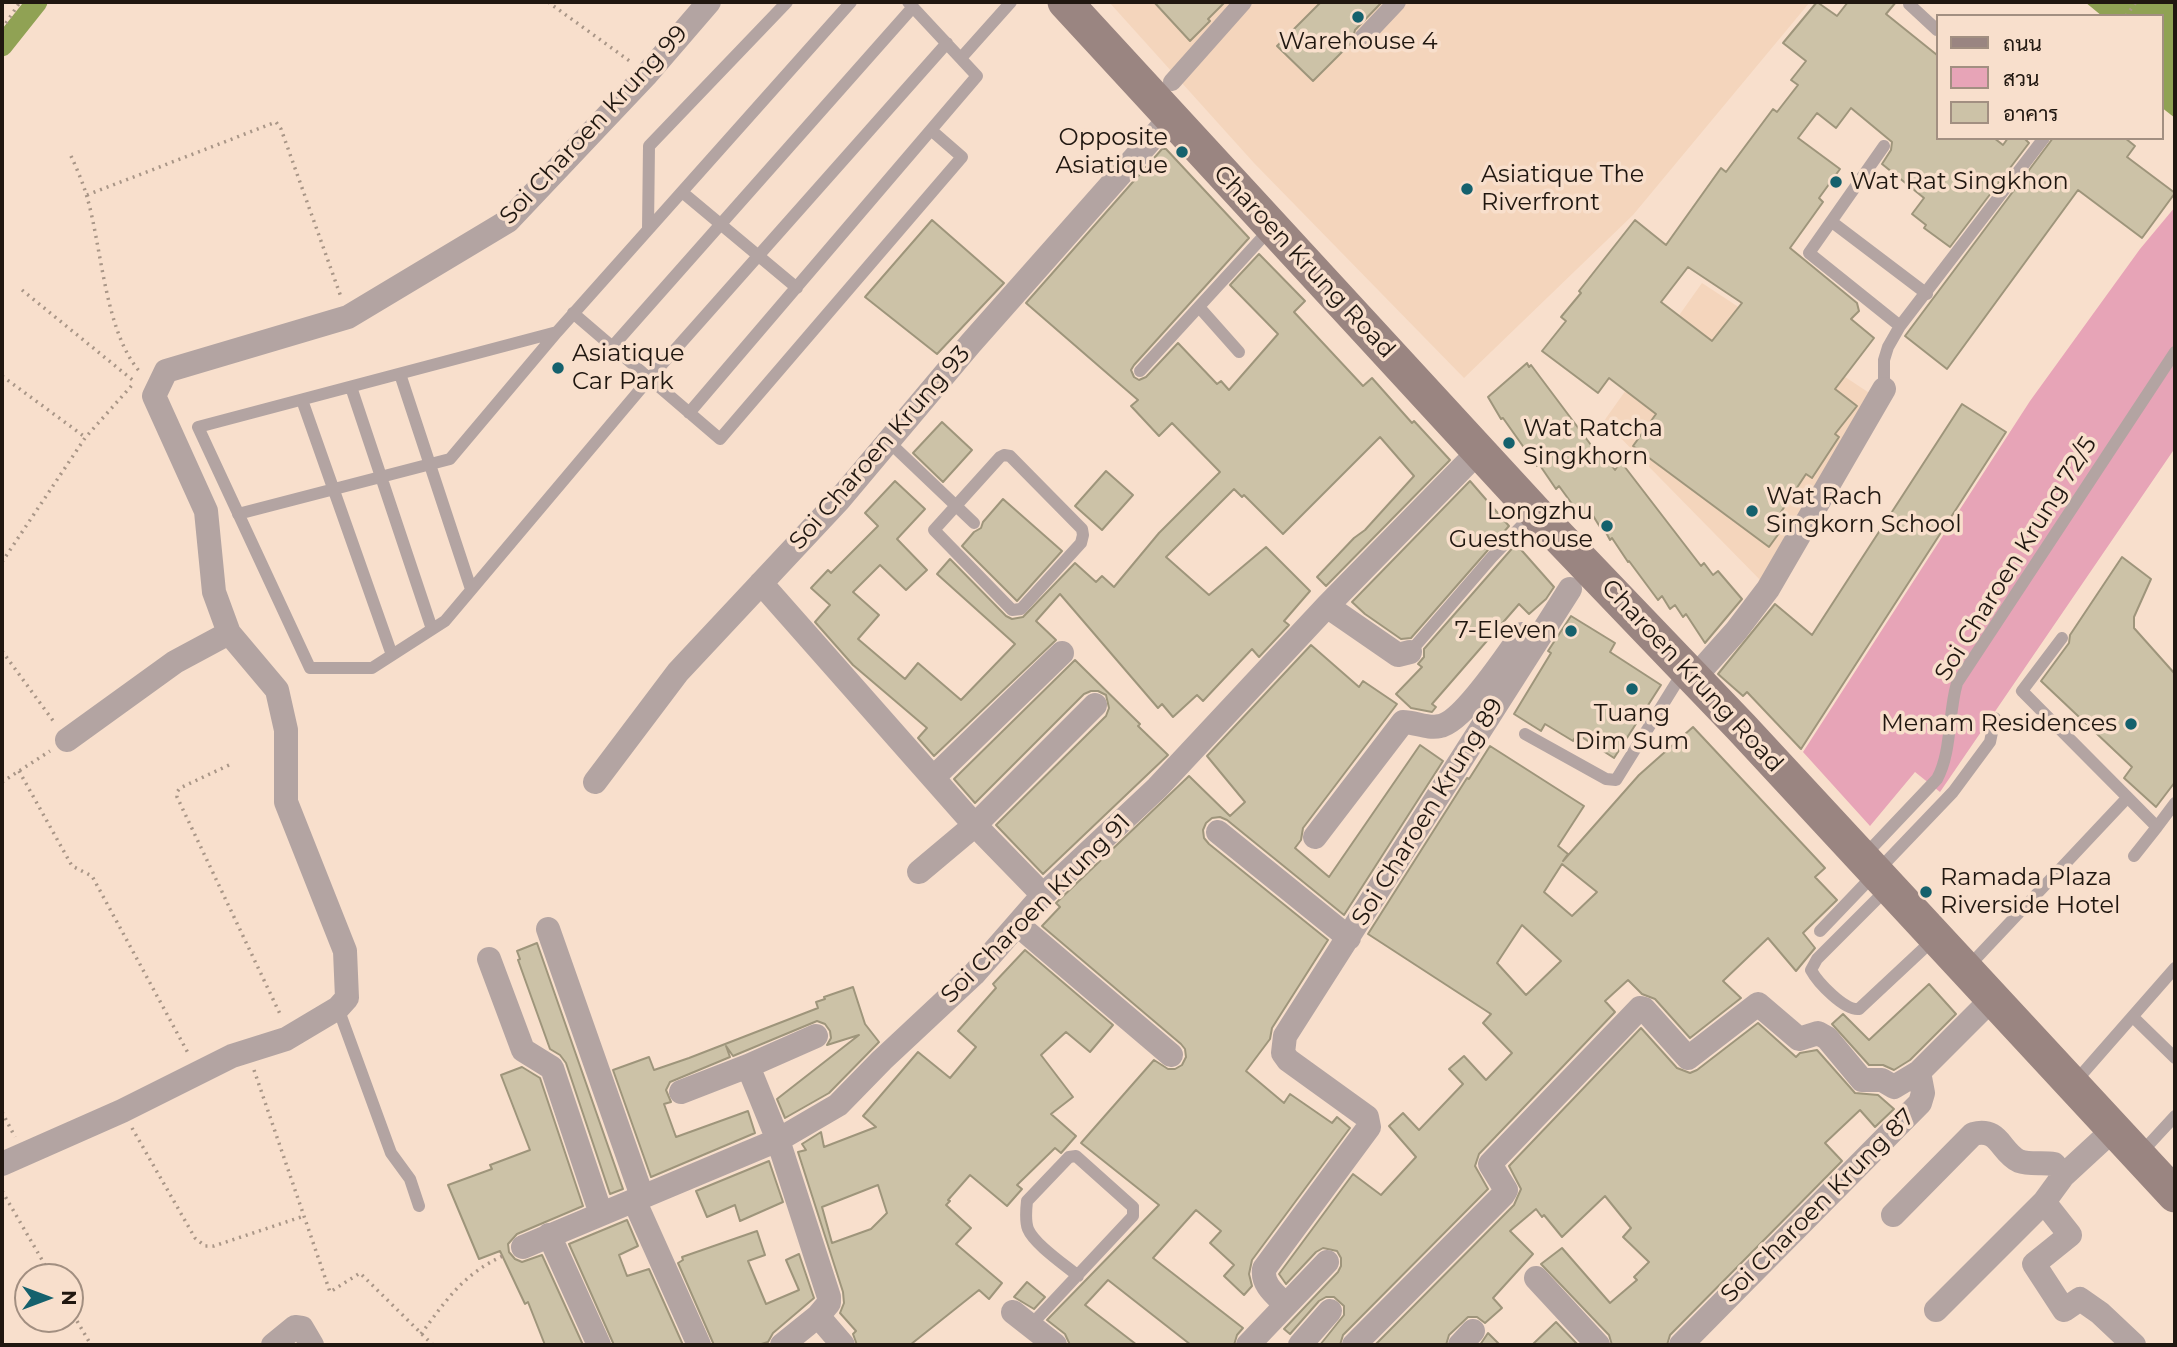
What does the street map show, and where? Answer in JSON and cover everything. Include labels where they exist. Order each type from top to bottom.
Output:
[{"type":"main road","name":"Charoen Krung Road","points":[[1065,2],[1535,512],[1579,578],[1690,672],[2175,1195]]},
{"type":"street","name":"Soi Charoen Krung 99","points":[[229,633],[215,592],[206,511],[154,396],[166,371],[348,317],[508,221],[647,74],[709,2]]},
{"type":"street","points":[[1172,82],[1243,2]]},
{"type":"street","points":[[1363,38],[1397,2]]},
{"type":"street","name":"Soi Charoen Krung 93","points":[[595,782],[678,672],[839,500],[971,343],[1171,117]]},
{"type":"street","points":[[1690,672],[1736,631],[1768,589],[1884,390]]},
{"type":"street","name":"Soi Charoen Krung 91","points":[[523,1247],[778,1140],[838,1105],[974,974],[1042,895],[1157,788],[1327,606],[1479,451]]},
{"type":"street","points":[[1315,836],[1402,722],[1434,727],[1443,726],[1455,719],[1489,679],[1526,628],[1579,578]]},
{"type":"street","name":"Soi Charoen Krung 89","points":[[1286,1305],[1266,1284],[1264,1269],[1369,1127],[1370,1121],[1288,1060],[1283,1053],[1285,1035],[1507,685],[1579,578]]},
{"type":"street","points":[[761,583],[975,825],[1042,895]]},
{"type":"street","points":[[1327,606],[1398,655],[1410,652]]},
{"type":"street","points":[[2,1164],[248,1051],[290,1036],[338,1008],[347,998],[345,951],[286,802],[286,730],[277,690],[229,633],[175,662],[67,740]]},
{"type":"street","points":[[934,777],[1062,653]]},
{"type":"street","points":[[919,872],[975,825],[1095,705]]},
{"type":"street","points":[[1218,832],[1349,938]]},
{"type":"street","points":[[1018,925],[1171,1055]]},
{"type":"street","points":[[548,929],[638,1198],[699,1345]]},
{"type":"street","points":[[489,958],[523,1050],[552,1068],[601,1214]]},
{"type":"street","name":"Soi Charoen Krung 87","points":[[1681,1345],[1920,1103],[1923,1093],[1919,1072],[1992,999]]},
{"type":"street","points":[[1354,1345],[1503,1195],[1506,1191],[1504,1185],[1490,1164],[1640,1008],[1644,1009],[1688,1058],[1758,1004],[1799,1040],[1818,1033],[1827,1038],[1862,1080],[1882,1080],[1894,1087],[1919,1072]]},
{"type":"street","points":[[681,1092],[816,1036]]},
{"type":"street","points":[[748,1066],[778,1140],[829,1297],[829,1303],[818,1316],[782,1345]]},
{"type":"street","points":[[1936,1310],[2044,1202],[2063,1176],[2114,1129]]},
{"type":"street","points":[[1893,1215],[1973,1134],[1983,1132],[1995,1136],[2016,1159],[2054,1164],[2063,1176]]},
{"type":"street","points":[[2044,1202],[2070,1235],[2034,1264],[2064,1310],[2080,1299],[2101,1313],[2134,1345]]},
{"type":"street","points":[[550,1235],[598,1345]]},
{"type":"street","points":[[1248,1345],[1327,1262]]},
{"type":"street","points":[[1536,1278],[1598,1345]]},
{"type":"street","points":[[1300,1345],[1330,1311]]},
{"type":"street","points":[[818,1316],[844,1345]]},
{"type":"street","points":[[1022,1319],[1055,1345]]},
{"type":"street","points":[[273,1345],[295,1327],[302,1328],[312,1345]]},
{"type":"lane","points":[[648,229],[649,146],[787,2]]},
{"type":"lane","points":[[239,514],[450,458],[573,313],[850,2]]},
{"type":"lane","points":[[961,58],[1011,2]]},
{"type":"lane","points":[[612,347],[874,54],[911,4],[977,76],[689,413]]},
{"type":"lane","points":[[1909,5],[1936,29]]},
{"type":"lane","points":[[557,332],[198,428],[310,668],[372,668],[445,621],[649,379],[947,43]]},
{"type":"lane","points":[[573,313],[720,439],[962,157],[931,130]]},
{"type":"lane","points":[[1884,390],[1884,360],[1900,326],[2043,140]]},
{"type":"lane","points":[[1884,146],[1809,253],[1900,326]]},
{"type":"lane","points":[[682,191],[797,288]]},
{"type":"lane","points":[[1832,222],[1927,294]]},
{"type":"lane","points":[[1140,371],[1272,228]]},
{"type":"lane","points":[[1199,307],[1239,352]]},
{"type":"lane","name":"Soi Charoen Krung 72/5","points":[[1875,872],[1944,766],[1951,702],[1957,683],[2175,352]]},
{"type":"lane","points":[[400,374],[471,589]]},
{"type":"lane","points":[[351,387],[432,629]]},
{"type":"lane","points":[[302,400],[392,655]]},
{"type":"lane","points":[[889,442],[974,523]]},
{"type":"lane","points":[[1010,456],[1082,529],[1081,543],[1021,609],[1012,610],[935,532],[935,527],[955,506],[1000,457],[1010,456]]},
{"type":"lane","points":[[1410,652],[1492,557],[1535,512]]},
{"type":"lane","points":[[2062,638],[2022,691],[2157,827]]},
{"type":"lane","points":[[1525,734],[1606,779],[1616,780],[1690,672]]},
{"type":"lane","points":[[1820,931],[1953,792],[1990,742],[1995,718]]},
{"type":"lane","points":[[1965,970],[2127,798]]},
{"type":"lane","points":[[2134,856],[2175,803]]},
{"type":"lane","points":[[1875,872],[1817,959],[1811,970],[1816,980],[1849,1008],[1859,1009],[1936,938]]},
{"type":"lane","points":[[2073,1085],[2175,968]]},
{"type":"lane","points":[[338,1008],[391,1153],[410,1179],[419,1206]]},
{"type":"lane","points":[[2133,1017],[2175,1058]]},
{"type":"lane","points":[[2139,1156],[2175,1116]]},
{"type":"lane","points":[[1022,1319],[1078,1276],[1133,1216],[1133,1207],[1076,1156],[1069,1157],[1027,1201],[1026,1212],[1027,1227],[1032,1237],[1078,1276]]},
{"type":"path","points":[[2,29],[20,2]]},
{"type":"path","points":[[548,2],[647,74]]},
{"type":"path","points":[[87,195],[276,122],[281,129],[348,317]]},
{"type":"path","points":[[2,562],[85,438],[141,374],[130,362],[116,325],[87,195],[71,156]]},
{"type":"path","points":[[22,290],[135,382]]},
{"type":"path","points":[[2,376],[85,438]]},
{"type":"path","points":[[2,651],[67,740],[2,782]]},
{"type":"path","points":[[229,765],[180,788],[177,797],[290,1036]]},
{"type":"path","points":[[19,771],[72,866],[92,876],[199,1073]]},
{"type":"path","points":[[248,1051],[330,1292],[360,1273],[433,1345]]},
{"type":"path","points":[[122,1111],[195,1238],[205,1246],[214,1246],[304,1216]]},
{"type":"path","points":[[2,1191],[44,1263]]},
{"type":"path","points":[[421,1334],[465,1278],[482,1266],[523,1247]]},
{"type":"shaded area","name":"Asiatique The Riverfront","points":[[1109,2],[1810,2],[1633,215],[1464,378],[1254,163]]},
{"type":"shaded area","points":[[2085,2],[2175,2],[2175,118],[2163,109],[2163,14],[2100,14]]},
{"type":"shaded area","name":"Wat Rach Singkorn School","points":[[1702,283],[1877,398],[1768,588],[1604,421]]},
{"type":"green space","points":[[2175,207],[2175,448],[1940,792],[1915,772],[1870,826],[1803,752],[2030,401],[2140,249]]},
{"type":"building","points":[[1154,2],[1225,2],[1190,41]]},
{"type":"building","points":[[1321,2],[1382,2],[1355,30],[1352,42],[1313,81],[1277,46]]},
{"type":"building","name":"Wat Rat Singkhon","points":[[1817,2],[1837,16],[1848,2],[1896,2],[1886,14],[1936,54],[1936,140],[1997,140],[2003,145],[2007,140],[2026,140],[2029,143],[1950,247],[1924,228],[1926,225],[1912,214],[1924,198],[1882,164],[1891,150],[1892,142],[1851,108],[1836,128],[1817,113],[1798,138],[1840,169],[1819,198],[1823,202],[1790,248],[1857,303],[1859,311],[1851,319],[1874,338],[1835,389],[1857,406],[1835,434],[1839,437],[1812,478],[1806,474],[1781,512],[1790,518],[1769,547],[1633,446],[1656,414],[1609,378],[1598,393],[1542,351],[1566,321],[1561,317],[1581,293],[1579,291],[1635,220],[1666,245],[1721,168],[1726,172],[1773,109],[1777,112],[1798,85],[1791,80],[1806,61],[1783,43]],"holes":[[[1688,267],[1742,303],[1712,341],[1661,302]]]},
{"type":"building","points":[[2052,140],[2128,140],[2135,146],[2127,157],[2175,193],[2142,238],[2078,190],[1947,369],[1905,336]]},
{"type":"building","points":[[1162,149],[1166,149],[1249,238],[1134,365],[1131,370],[1134,377],[1139,380],[1146,377],[1178,343],[1217,384],[1221,381],[1229,390],[1278,334],[1230,285],[1259,254],[1305,301],[1294,312],[1363,386],[1372,378],[1450,460],[1326,586],[1317,577],[1414,476],[1380,437],[1283,534],[1244,495],[1242,497],[1234,489],[1166,557],[1209,595],[1266,547],[1310,591],[1284,621],[1289,625],[1259,657],[1252,649],[1203,701],[1197,695],[1173,717],[1162,704],[1158,708],[1060,594],[1036,621],[1056,640],[934,756],[918,738],[927,728],[853,665],[815,622],[830,605],[811,588],[828,570],[831,573],[878,526],[865,513],[895,481],[925,509],[897,539],[927,570],[906,590],[880,565],[853,592],[879,615],[858,639],[905,679],[918,663],[961,700],[1015,644],[937,574],[950,559],[1006,616],[1012,619],[1023,617],[1075,563],[1096,582],[1102,576],[1114,587],[1159,533],[1220,472],[1172,423],[1159,436],[1131,406],[1138,400],[1026,303]]},
{"type":"building","points":[[932,220],[1004,283],[937,354],[865,297]]},
{"type":"building","points":[[1527,363],[1597,453],[1600,451],[1615,470],[1621,462],[1701,566],[1704,563],[1713,575],[1718,571],[1742,599],[1705,643],[1686,614],[1683,617],[1675,605],[1670,609],[1662,596],[1658,600],[1592,514],[1586,519],[1579,505],[1575,508],[1559,486],[1556,489],[1503,418],[1501,419],[1488,397]]},
{"type":"building","points":[[1962,404],[2006,432],[1801,749],[1747,692],[1743,696],[1718,674],[1775,604],[1812,635]]},
{"type":"building","points":[[942,422],[972,450],[943,482],[913,453]]},
{"type":"building","points":[[1106,471],[1133,495],[1102,530],[1075,506]]},
{"type":"building","points":[[1470,481],[1509,526],[1411,638],[1401,639],[1352,602]]},
{"type":"building","points":[[1003,499],[1062,551],[1017,601],[962,546],[981,528]]},
{"type":"building","points":[[1516,544],[1554,587],[1546,599],[1529,614],[1519,604],[1432,704],[1436,707],[1432,712],[1411,708],[1396,694],[1422,667],[1418,664],[1424,657],[1424,649]]},
{"type":"building","name":"Menam Residences","points":[[2122,557],[2151,579],[2134,617],[2134,628],[2175,674],[2175,782],[2156,807],[2124,778],[2132,767],[2041,681],[2069,643],[2070,635]]},
{"type":"building","points":[[1571,616],[1615,643],[1610,652],[1661,685],[1614,758],[1577,734],[1573,741],[1545,724],[1541,731],[1514,714],[1551,653],[1548,651]]},
{"type":"building","points":[[1311,645],[1359,687],[1363,681],[1397,704],[1303,828],[1301,840],[1295,848],[1329,877],[1420,745],[1443,761],[1344,915],[1227,820],[1212,818],[1203,830],[1204,838],[1209,844],[1328,940],[1272,1028],[1270,1039],[1246,1071],[1284,1103],[1290,1094],[1332,1123],[1337,1117],[1350,1128],[1252,1260],[1249,1274],[1252,1286],[1244,1295],[1224,1276],[1234,1265],[1210,1243],[1221,1231],[1196,1210],[1153,1258],[1243,1328],[1234,1345],[1191,1345],[1108,1280],[1085,1305],[1137,1345],[1070,1345],[1065,1334],[1047,1320],[1159,1205],[1081,1143],[1154,1060],[1168,1069],[1175,1069],[1182,1065],[1186,1057],[1181,1044],[1042,926],[1060,907],[1056,903],[1189,776],[1230,816],[1245,802],[1207,756]]},
{"type":"building","points":[[1075,660],[1168,755],[1043,874],[996,825],[1106,716],[1109,708],[1106,695],[1098,691],[1084,694],[975,803],[954,779]]},
{"type":"building","points":[[1693,727],[1825,868],[1815,877],[1837,900],[1803,933],[1815,948],[1796,971],[1768,938],[1723,981],[1741,998],[1690,1038],[1655,999],[1642,994],[1628,980],[1605,1001],[1615,1012],[1479,1154],[1475,1166],[1488,1189],[1343,1335],[1340,1345],[1320,1345],[1344,1315],[1344,1306],[1334,1297],[1319,1301],[1290,1334],[1284,1329],[1338,1272],[1341,1258],[1337,1251],[1323,1248],[1286,1284],[1279,1274],[1353,1174],[1381,1195],[1416,1157],[1389,1126],[1403,1113],[1419,1130],[1463,1084],[1449,1069],[1464,1056],[1486,1080],[1512,1053],[1483,1023],[1491,1014],[1368,934],[1490,746],[1584,806],[1558,846],[1568,854],[1563,861],[1639,775]],"holes":[[[1562,864],[1597,892],[1572,916],[1544,892]],[[1522,925],[1561,961],[1526,995],[1497,963]]]},
{"type":"building","points":[[537,943],[623,1189],[610,1194],[566,1063],[550,1049],[518,960],[517,951]]},
{"type":"building","points":[[1025,950],[1113,1025],[1090,1052],[1066,1032],[1041,1055],[1073,1097],[1051,1114],[1076,1136],[1061,1153],[1055,1148],[1017,1185],[1022,1189],[1007,1206],[970,1175],[948,1200],[950,1201],[946,1205],[971,1228],[956,1244],[1002,1283],[989,1299],[979,1290],[910,1345],[857,1345],[853,1334],[856,1331],[840,1313],[844,1303],[843,1292],[798,1152],[806,1150],[802,1144],[821,1132],[824,1147],[876,1127],[863,1116],[918,1052],[950,1078],[976,1047],[958,1031],[996,988],[993,984]],"holes":[[[878,1185],[887,1213],[871,1229],[832,1243],[822,1207]]]},
{"type":"building","points":[[1929,984],[1956,1014],[1910,1060],[1894,1070],[1883,1065],[1869,1065],[1832,1024],[1843,1014],[1869,1040]]},
{"type":"building","points":[[853,987],[865,1024],[879,1042],[829,1093],[785,1118],[777,1099],[859,1035],[827,1045],[831,1038],[830,1031],[825,1024],[817,1021],[733,1056],[726,1046],[730,1057],[670,1082],[666,1090],[671,1102],[664,1104],[676,1137],[748,1111],[755,1133],[651,1177],[613,1070],[649,1057],[654,1070],[689,1058],[818,1008],[816,1002],[825,999],[824,997]]},
{"type":"building","points":[[1758,1023],[1796,1057],[1800,1053],[1817,1050],[1855,1093],[1878,1095],[1894,1109],[1875,1127],[1860,1110],[1825,1143],[1842,1161],[1670,1335],[1667,1345],[1612,1345],[1609,1335],[1541,1264],[1562,1248],[1610,1303],[1637,1280],[1634,1277],[1649,1262],[1623,1237],[1631,1228],[1605,1196],[1562,1237],[1536,1209],[1510,1231],[1533,1254],[1493,1298],[1502,1308],[1485,1323],[1477,1317],[1468,1317],[1449,1335],[1446,1345],[1375,1345],[1514,1205],[1521,1189],[1509,1166],[1641,1028],[1677,1068],[1690,1073]]},
{"type":"building","points":[[522,1067],[540,1078],[583,1206],[517,1234],[508,1244],[509,1252],[522,1262],[542,1255],[583,1345],[545,1345],[528,1302],[525,1304],[500,1251],[479,1259],[448,1185],[492,1169],[490,1165],[530,1150],[501,1075]]},
{"type":"building","points":[[769,1161],[783,1202],[740,1221],[735,1205],[707,1217],[696,1191]]},
{"type":"building","points":[[627,1220],[638,1246],[619,1255],[627,1276],[649,1269],[683,1345],[614,1345],[569,1244]]},
{"type":"building","points":[[757,1231],[765,1255],[748,1261],[766,1304],[799,1290],[786,1260],[799,1254],[814,1298],[773,1333],[768,1342],[758,1345],[714,1345],[678,1263],[683,1260],[682,1257]]},
{"type":"building","points":[[1027,1282],[1045,1297],[1034,1309],[1014,1297]]},
{"type":"building","points":[[1556,1322],[1578,1345],[1532,1345]]},
{"type":"building","points":[[1488,1333],[1500,1345],[1480,1345]]},
{"type":"waterway","points":[[2,46],[37,2]]},
{"type":"ferry route","points":[[2171,2],[2175,4]]},
{"type":"place","name":"Warehouse 4","points":[[1358,17]]},
{"type":"place","name":"Opposite Asiatique","points":[[1182,152]]},
{"type":"place","name":"Wat Rat Singkhon","points":[[1836,182]]},
{"type":"place","name":"Asiatique The Riverfront","points":[[1467,189]]},
{"type":"place","name":"Asiatique Car Park","points":[[558,368]]},
{"type":"place","name":"Wat Ratcha Singkhorn","points":[[1509,443]]},
{"type":"place","name":"Wat Rach Singkorn School","points":[[1752,511]]},
{"type":"place","name":"Longzhu Guesthouse","points":[[1607,526]]},
{"type":"place","name":"7-Eleven","points":[[1571,631]]},
{"type":"place","name":"Tuang Dim Sum","points":[[1632,689]]},
{"type":"place","name":"Menam Residences","points":[[2131,724]]},
{"type":"place","name":"Ramada Plaza Riverside Hotel","points":[[1926,892]]}]
